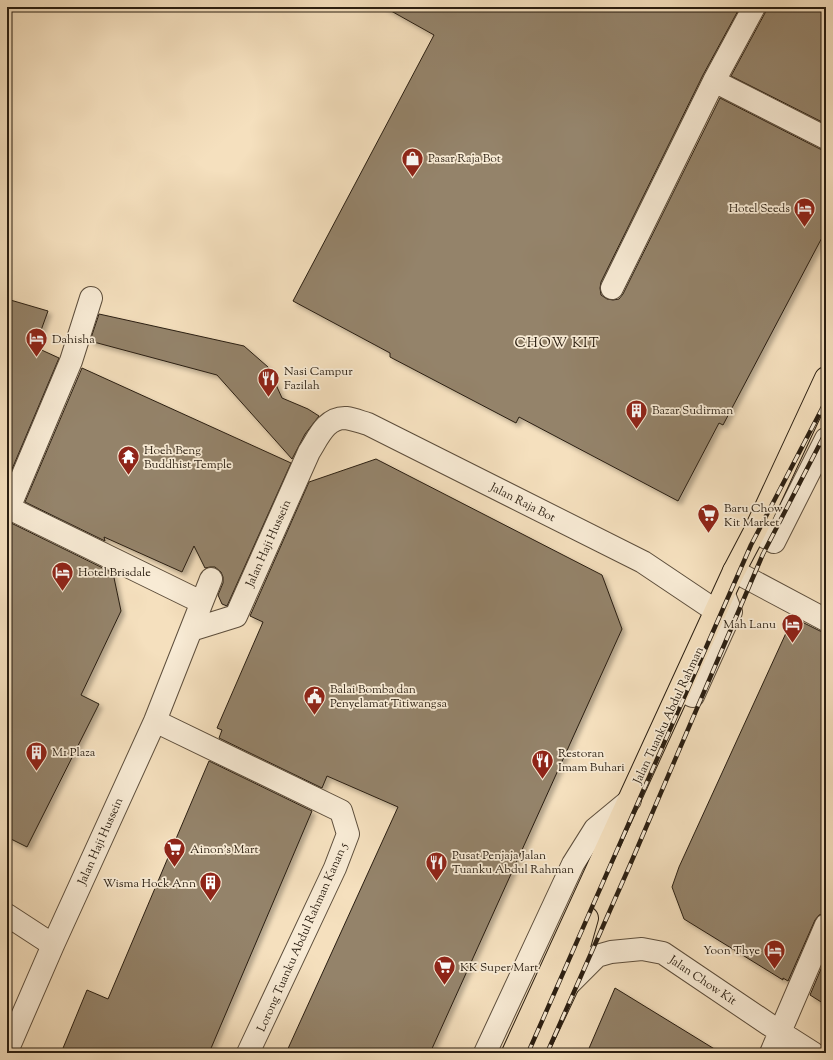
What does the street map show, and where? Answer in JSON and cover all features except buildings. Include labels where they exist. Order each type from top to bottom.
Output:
[{"type":"main road","name":"Jalan Tuanku Abdul Rahman","points":[[513,1053],[734,571],[755,531],[826,378]]},
{"type":"main road","points":[[536,1053],[568,985],[606,852]]},
{"type":"street","points":[[612,288],[714,81],[754,7]]},
{"type":"street","points":[[714,81],[826,138]]},
{"type":"street","points":[[91,298],[71,361],[8,508],[201,602]]},
{"type":"street","name":"Jalan Raja Bot","points":[[322,430],[334,420],[346,418],[368,424],[643,562],[720,603]]},
{"type":"street","name":"Jalan Haji Hussein","points":[[191,630],[236,616],[309,452],[322,430]]},
{"type":"street","points":[[755,531],[774,542],[826,439]]},
{"type":"street","points":[[734,571],[826,620]]},
{"type":"street","name":"Jalan Haji Hussein","points":[[7,1051],[53,944],[155,720],[211,578]]},
{"type":"street","name":"Lorong Tuanku Abdul Rahman Kanan 5","points":[[155,720],[341,811],[348,834],[335,868],[248,1053]]},
{"type":"street","points":[[485,1053],[573,864],[595,829],[630,800]]},
{"type":"street","points":[[7,915],[53,944]]},
{"type":"street","points":[[771,1053],[826,925]]},
{"type":"street","name":"Jalan Chow Kit","points":[[568,985],[597,956],[611,952],[642,949],[663,953],[813,1053]]},
{"type":"railway","points":[[528,1053],[751,545],[826,401]]},
{"type":"railway","points":[[547,1053],[630,865],[763,554],[826,432]]},
{"type":"place","name":"Pasar Raja Bot","points":[[413,178]]},
{"type":"place","name":"Hotel Seeds","points":[[805,228]]},
{"type":"place","name":"Dahisha","points":[[36,358]]},
{"type":"place","name":"Nasi Campur Fazilah","points":[[268,398]]},
{"type":"place","name":"Bazar Sudirman","points":[[637,430]]},
{"type":"place","name":"Hoeh Beng Buddhist Temple","points":[[128,476]]},
{"type":"place","name":"Baru Chow Kit Market","points":[[708,534]]},
{"type":"place","name":"Hotel Brisdale","points":[[62,592]]},
{"type":"place","name":"Mah Lanu","points":[[792,644]]},
{"type":"place","name":"Balai Bomba dan Penyelamat Titiwangsa","points":[[315,716]]},
{"type":"place","name":"M1 Plaza","points":[[36,772]]},
{"type":"place","name":"Restoran Imam Buhari","points":[[543,780]]},
{"type":"place","name":"Ainon’s Mart","points":[[175,868]]},
{"type":"place","name":"Pusat Penjaja Jalan Tuanku Abdul Rahman","points":[[436,882]]},
{"type":"place","name":"Wisma Hock Ann","points":[[211,902]]},
{"type":"place","name":"Yoon Thye","points":[[775,970]]},
{"type":"place","name":"KK Super Mart","points":[[445,986]]},
{"type":"district","name":"CHOW KIT","points":[[557,342]]}]
